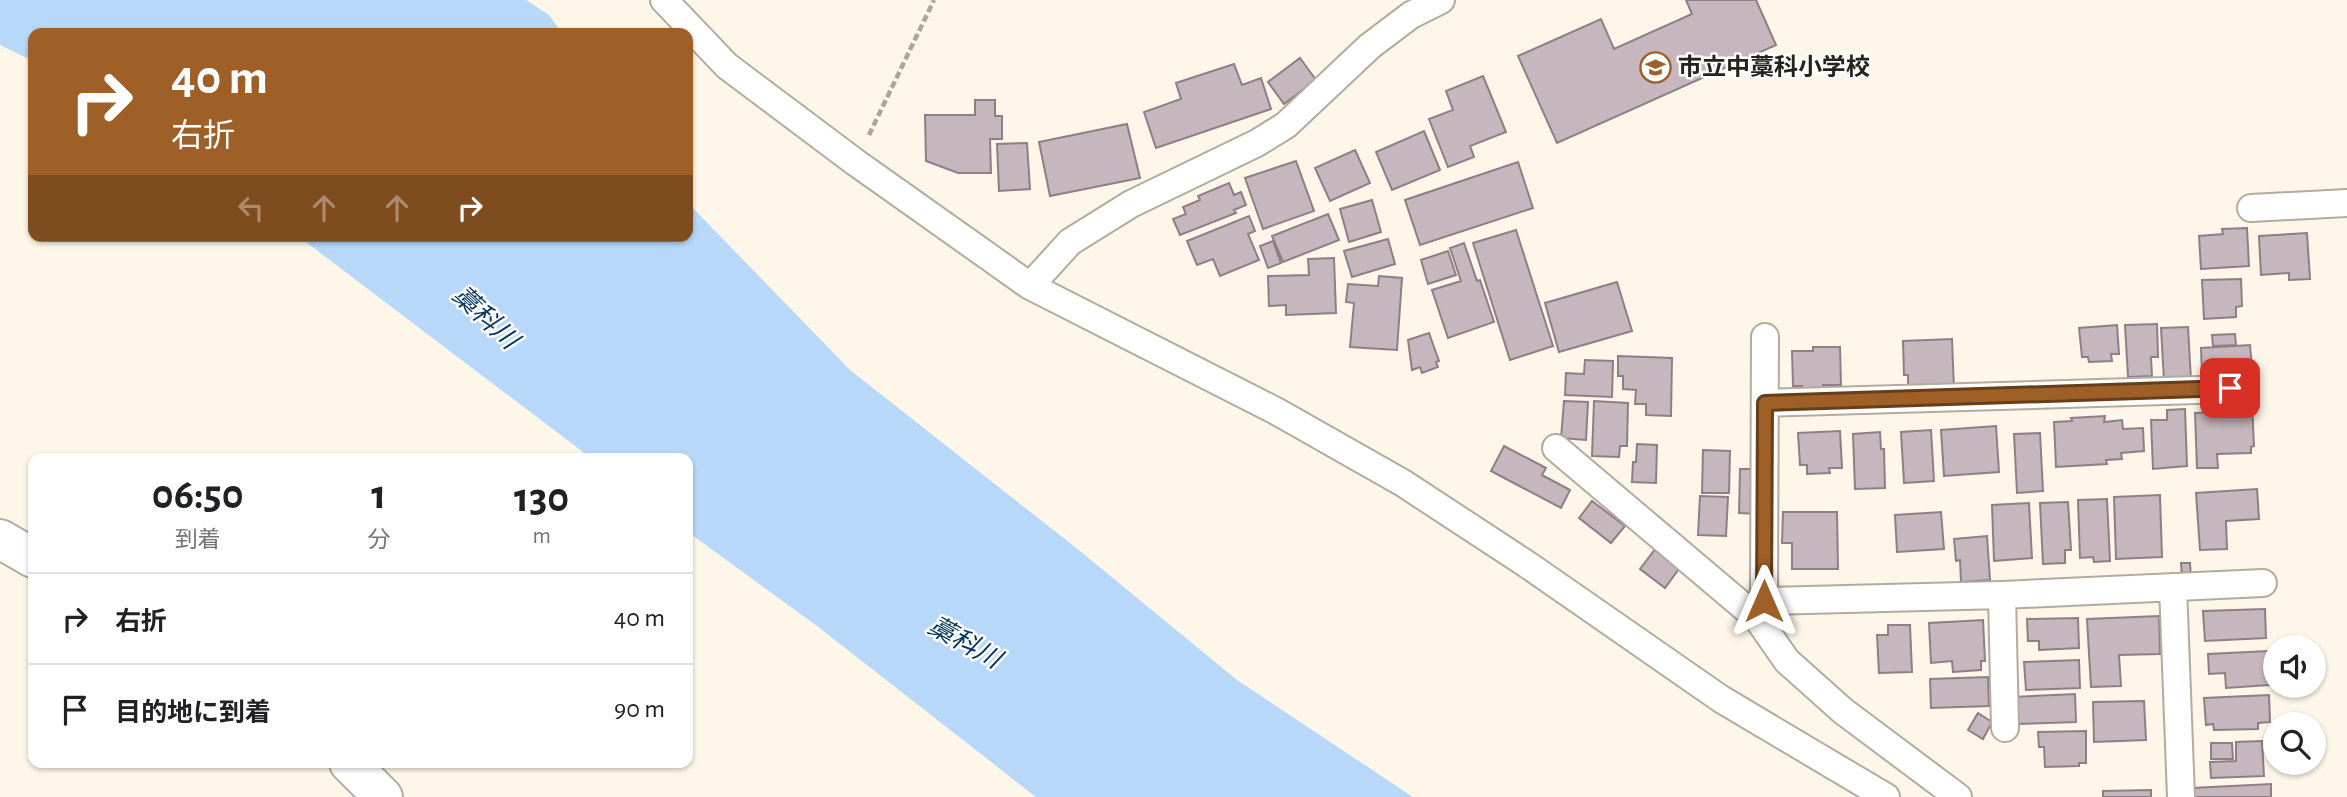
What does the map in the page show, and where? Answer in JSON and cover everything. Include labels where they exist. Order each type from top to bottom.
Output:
[{"type":"main road","points":[[0,539],[28,555]]},
{"type":"main road","points":[[354,768],[383,797]]},
{"type":"street","points":[[664,0],[691,28]]},
{"type":"street","points":[[1030,286],[1070,242],[1131,204],[1256,143],[1286,125],[1370,46],[1411,15],[1441,0]]},
{"type":"street","points":[[693,30],[727,66],[855,162],[1030,286],[1276,411],[1403,483],[1528,565],[1721,699],[1886,797]]},
{"type":"street","points":[[2251,208],[2347,204]]},
{"type":"street","points":[[1761,610],[1765,337]]},
{"type":"street","points":[[1765,403],[2230,388]]},
{"type":"street","points":[[1556,447],[1761,610],[1787,661],[1833,702],[1958,797]]},
{"type":"street","points":[[1761,610],[2263,583]]},
{"type":"street","points":[[2173,587],[2181,797]]},
{"type":"street","points":[[2002,595],[2005,729]]},
{"type":"path","points":[[855,162],[934,0]]},
{"type":"water","points":[[0,0],[526,0],[549,15],[558,28],[28,28],[28,59],[0,45]]},
{"type":"water","name":"藁科川","points":[[693,208],[850,370],[1080,551],[1237,680],[1413,797],[1036,797],[817,626],[693,536],[693,453],[584,453],[306,242],[693,242]]},
{"type":"building","points":[[1686,0],[1756,0],[1776,45],[1557,143],[1518,56],[1601,19],[1614,49],[1692,14]]},
{"type":"building","points":[[1300,58],[1316,80],[1284,104],[1268,82]]},
{"type":"building","points":[[1234,64],[1242,85],[1261,78],[1271,109],[1156,148],[1144,112],[1181,99],[1176,83]]},
{"type":"building","points":[[1483,76],[1506,132],[1470,146],[1474,157],[1448,167],[1429,119],[1453,110],[1446,91]]},
{"type":"building","points":[[975,100],[995,100],[995,116],[1002,116],[1002,139],[990,139],[991,173],[958,173],[926,161],[925,115],[975,115]]},
{"type":"building","points":[[1127,124],[1140,178],[1050,196],[1039,142]]},
{"type":"building","points":[[1424,131],[1440,170],[1392,190],[1376,152]]},
{"type":"building","points":[[1027,143],[1030,189],[999,191],[997,144]]},
{"type":"building","points":[[1355,150],[1370,183],[1330,201],[1315,168]]},
{"type":"building","points":[[1296,161],[1314,211],[1263,229],[1245,178]]},
{"type":"building","points":[[1518,162],[1533,208],[1420,245],[1405,200]]},
{"type":"building","points":[[1229,183],[1234,195],[1241,192],[1246,205],[1234,210],[1236,213],[1180,235],[1173,219],[1186,214],[1183,207],[1200,200],[1198,196]]},
{"type":"building","points":[[1372,200],[1381,232],[1349,242],[1340,209]]},
{"type":"building","points":[[1328,214],[1339,240],[1283,262],[1272,236]]},
{"type":"building","points":[[1249,216],[1255,231],[1248,234],[1259,260],[1220,276],[1213,259],[1197,265],[1187,241]]},
{"type":"building","points":[[2247,228],[2249,266],[2201,269],[2199,236],[2223,234],[2222,229]]},
{"type":"building","points":[[1516,230],[1553,346],[1510,360],[1473,243]]},
{"type":"building","points":[[2307,233],[2310,279],[2289,280],[2289,273],[2261,275],[2259,236]]},
{"type":"building","points":[[1388,239],[1395,264],[1352,277],[1344,251]]},
{"type":"building","points":[[1273,241],[1281,263],[1268,268],[1260,246]]},
{"type":"building","points":[[1464,243],[1494,322],[1448,338],[1432,290],[1461,281],[1450,248]]},
{"type":"building","points":[[1448,251],[1456,275],[1428,284],[1421,260]]},
{"type":"building","points":[[1334,258],[1336,313],[1286,315],[1286,305],[1269,306],[1268,276],[1309,275],[1308,259]]},
{"type":"building","points":[[1379,276],[1402,278],[1397,350],[1350,347],[1354,303],[1346,302],[1348,284],[1378,286]]},
{"type":"building","points":[[2241,279],[2242,306],[2236,307],[2236,317],[2204,319],[2202,280]]},
{"type":"building","points":[[1617,282],[1632,331],[1559,352],[1545,303]]},
{"type":"building","points":[[2157,324],[2158,357],[2151,357],[2152,376],[2128,377],[2125,325]]},
{"type":"building","points":[[2117,325],[2119,354],[2111,354],[2112,361],[2089,362],[2088,357],[2082,357],[2079,328]]},
{"type":"building","points":[[2188,327],[2191,380],[2164,381],[2161,328]]},
{"type":"building","points":[[1429,333],[1439,361],[1436,362],[1438,367],[1422,373],[1420,367],[1412,370],[1408,340]]},
{"type":"building","points":[[2235,334],[2236,345],[2213,346],[2212,335]]},
{"type":"building","points":[[1952,339],[1954,390],[1908,389],[1908,375],[1904,375],[1903,341]]},
{"type":"building","points":[[2250,345],[2252,367],[2243,368],[2243,374],[2202,376],[2201,348]]},
{"type":"building","points":[[1813,347],[1840,347],[1841,385],[1823,385],[1823,390],[1802,390],[1802,386],[1793,386],[1792,351],[1813,351]]},
{"type":"building","points":[[1618,356],[1672,358],[1671,416],[1646,415],[1646,404],[1635,404],[1636,390],[1623,389],[1623,376],[1618,376]]},
{"type":"building","points":[[1585,360],[1613,361],[1612,397],[1565,395],[1566,373],[1584,374]]},
{"type":"building","points":[[1564,401],[1588,402],[1586,440],[1561,438]]},
{"type":"building","points":[[1594,401],[1628,403],[1627,446],[1620,446],[1619,457],[1592,456]]},
{"type":"building","points":[[2230,405],[2252,405],[2254,446],[2251,447],[2251,453],[2217,454],[2218,468],[2197,468],[2195,413],[2230,411]]},
{"type":"building","points":[[2185,409],[2187,466],[2153,469],[2151,420],[2167,420],[2167,410]]},
{"type":"building","points":[[2105,416],[2104,422],[2122,420],[2123,429],[2143,428],[2144,451],[2121,453],[2122,459],[2106,460],[2107,464],[2056,467],[2054,422]]},
{"type":"building","points":[[1996,426],[1999,472],[1944,476],[1941,430]]},
{"type":"building","points":[[1931,430],[1934,481],[1904,483],[1901,432]]},
{"type":"building","points":[[1840,431],[1842,468],[1829,468],[1830,473],[1807,474],[1807,465],[1800,465],[1798,433]]},
{"type":"building","points":[[1880,432],[1881,449],[1884,449],[1885,488],[1855,489],[1853,434]]},
{"type":"building","points":[[2040,433],[2043,491],[2017,493],[2014,434]]},
{"type":"building","points":[[1637,444],[1657,445],[1656,483],[1632,482]]},
{"type":"building","points":[[1504,446],[1546,468],[1542,475],[1570,490],[1561,508],[1491,471]]},
{"type":"building","points":[[1703,450],[1730,451],[1729,493],[1702,493]]},
{"type":"building","points":[[1740,469],[1761,469],[1760,514],[1739,513]]},
{"type":"building","points":[[2257,489],[2259,519],[2226,521],[2227,549],[2200,550],[2196,493]]},
{"type":"building","points":[[2160,495],[2162,557],[2116,559],[2114,497]]},
{"type":"building","points":[[1700,496],[1728,497],[1726,536],[1698,535]]},
{"type":"building","points":[[2107,499],[2110,561],[2094,562],[2093,557],[2080,558],[2078,500]]},
{"type":"building","points":[[1592,501],[1625,526],[1611,543],[1579,518]]},
{"type":"building","points":[[2068,502],[2071,550],[2065,550],[2065,563],[2043,564],[2040,503]]},
{"type":"building","points":[[2029,503],[2032,558],[1994,561],[1992,505]]},
{"type":"building","points":[[1783,512],[1837,512],[1838,569],[1792,569],[1792,543],[1782,543]]},
{"type":"building","points":[[1941,512],[1944,549],[1897,552],[1895,515]]},
{"type":"building","points":[[1987,536],[1990,580],[1961,582],[1960,560],[1956,561],[1954,539]]},
{"type":"building","points":[[1656,548],[1681,566],[1665,588],[1640,569]]},
{"type":"building","points":[[2181,563],[2190,563],[2191,577],[2182,578]]},
{"type":"building","points":[[2265,609],[2266,635],[2263,635],[2263,638],[2205,641],[2203,611]]},
{"type":"building","points":[[2159,616],[2160,654],[2119,655],[2121,686],[2091,687],[2087,619]]},
{"type":"building","points":[[2078,618],[2079,648],[2039,650],[2039,641],[2028,641],[2027,619]]},
{"type":"building","points":[[1983,620],[1985,661],[1981,661],[1981,670],[1953,672],[1952,661],[1931,663],[1929,623]]},
{"type":"building","points":[[1888,625],[1910,625],[1912,672],[1879,673],[1877,635],[1888,635]]},
{"type":"building","points":[[2263,651],[2263,685],[2226,688],[2225,673],[2209,674],[2208,654]]},
{"type":"building","points":[[2079,660],[2080,688],[2026,690],[2024,662]]},
{"type":"building","points":[[1988,677],[1989,706],[1931,708],[1930,679]]},
{"type":"building","points":[[2075,694],[2076,722],[2018,724],[2018,719],[2013,718],[2013,697]]},
{"type":"building","points":[[2263,695],[2263,698],[2269,698],[2270,712],[2263,712],[2263,723],[2258,723],[2258,729],[2214,730],[2213,724],[2206,725],[2204,698]]},
{"type":"building","points":[[2144,701],[2146,740],[2094,742],[2093,702]]},
{"type":"building","points":[[1978,713],[1992,722],[1983,739],[1968,730]]},
{"type":"building","points":[[2086,731],[2086,763],[2079,763],[2079,766],[2045,767],[2044,747],[2039,747],[2038,732]]},
{"type":"building","points":[[2262,741],[2264,776],[2211,778],[2210,762],[2236,761],[2236,742]]},
{"type":"building","points":[[2211,743],[2232,743],[2233,759],[2211,759]]},
{"type":"building","points":[[2271,784],[2271,797],[2193,797],[2192,788]]},
{"type":"building","points":[[2151,790],[2151,797],[2103,797],[2103,791]]},
{"type":"place","name":"市立中藁科小学校","points":[[1655,67]]},
{"type":"route","points":[[1764,601],[1765,403],[2230,388]]}]
